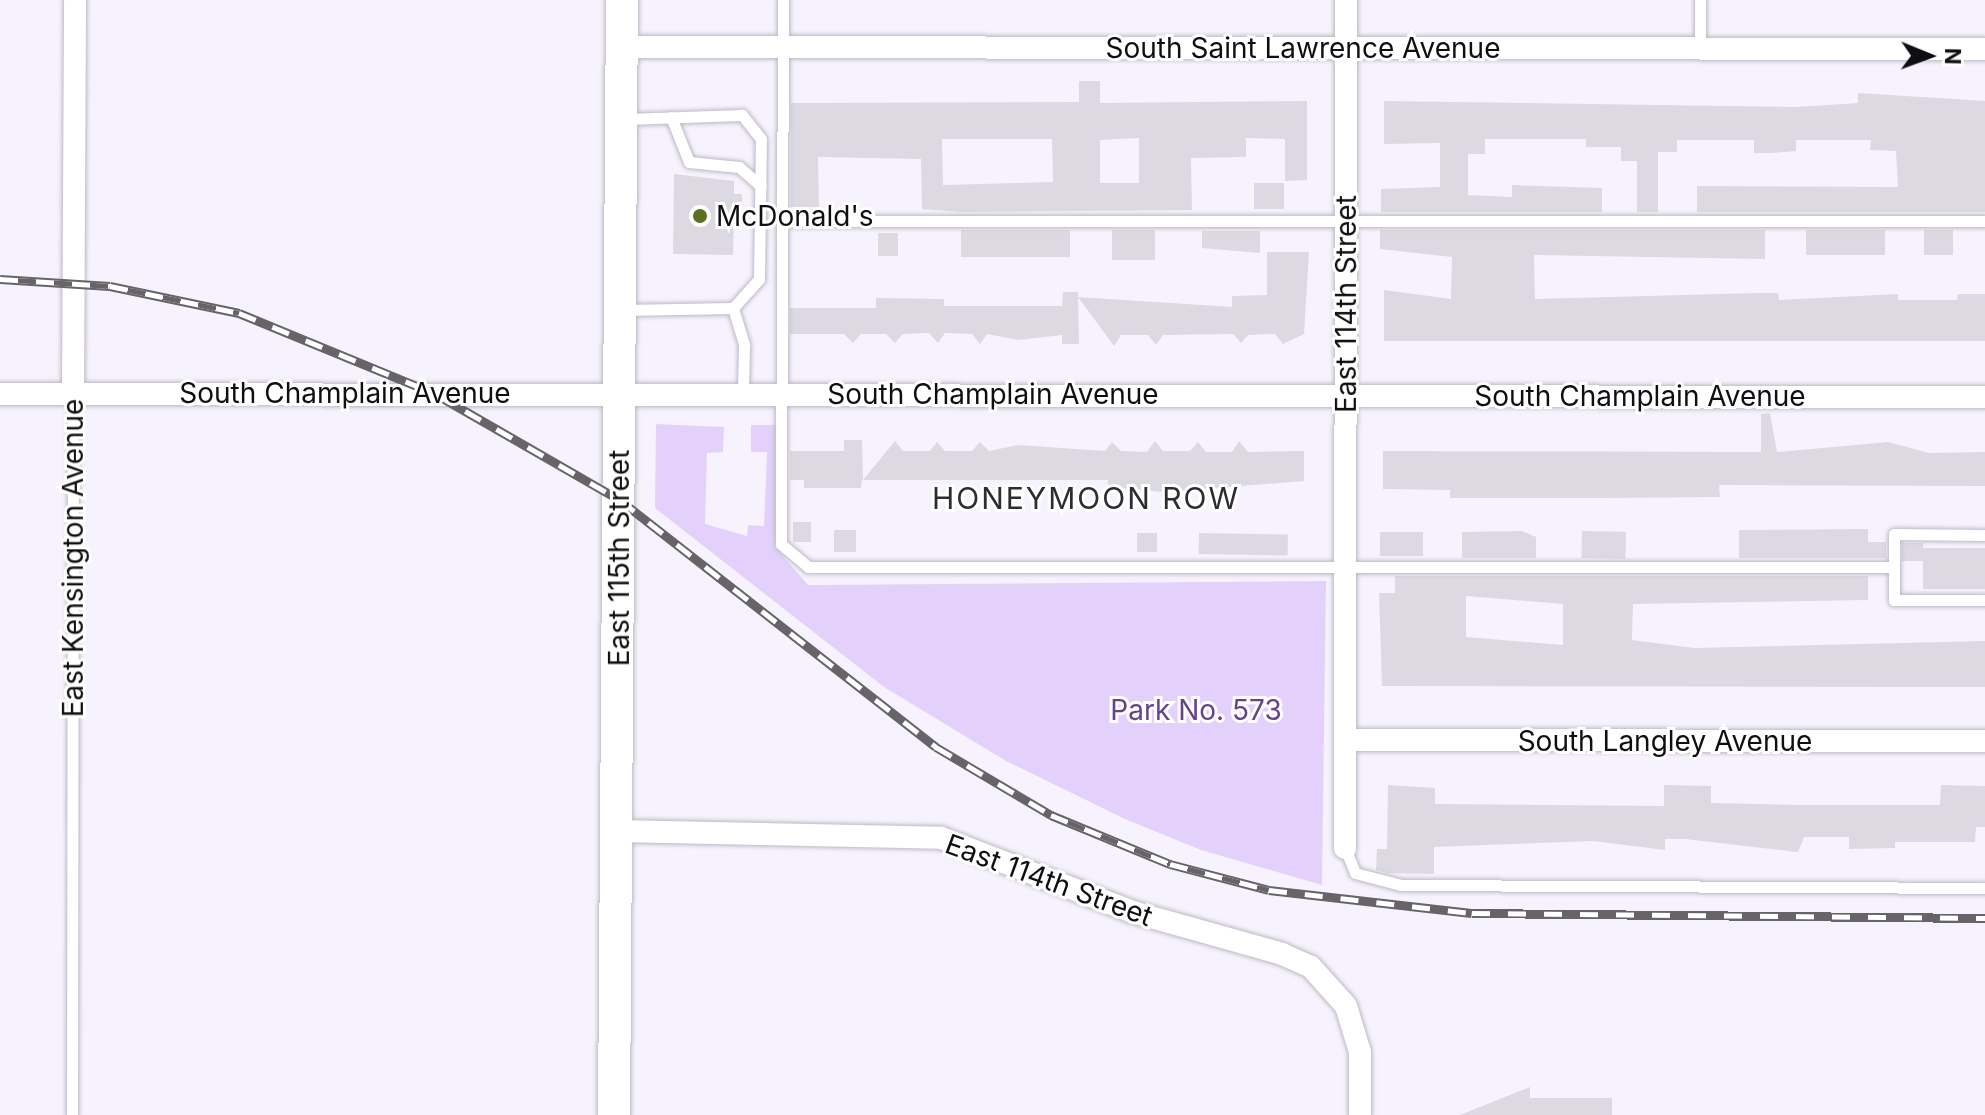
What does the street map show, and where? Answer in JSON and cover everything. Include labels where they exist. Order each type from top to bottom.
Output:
[{"type":"street","name":"East Kensington Avenue","points":[[73,393],[75,0]]},
{"type":"street","name":"East 115th Street","points":[[614,1115],[622,0]]},
{"type":"street","name":"East 114th Street","points":[[1345,848],[1346,0]]},
{"type":"street","name":"South Saint Lawrence Avenue","points":[[622,47],[1985,49]]},
{"type":"street","name":"South Champlain Avenue","points":[[0,394],[1985,397]]},
{"type":"street","name":"South Langley Avenue","points":[[1345,740],[1985,741]]},
{"type":"street","name":"East 114th Street","points":[[617,831],[941,838],[1133,912],[1282,954],[1311,967],[1346,1006],[1360,1052],[1360,1115]]},
{"type":"lane","points":[[783,0],[781,544],[808,567],[1894,567]]},
{"type":"lane","points":[[1700,0],[1700,48]]},
{"type":"lane","points":[[621,310],[733,308],[759,279],[761,186],[761,139],[742,115],[622,119]]},
{"type":"lane","points":[[671,117],[689,162],[739,167],[761,186]]},
{"type":"lane","points":[[782,221],[1985,221]]},
{"type":"lane","points":[[733,308],[744,345],[743,394]]},
{"type":"lane","name":"East Kensington Avenue","points":[[72,1115],[73,393]]},
{"type":"lane","points":[[1985,535],[1894,534],[1894,600],[1985,600]]},
{"type":"lane","points":[[1345,848],[1355,873],[1401,885],[1985,888]]},
{"type":"green space","name":"Park No. 573","points":[[656,424],[724,427],[723,452],[707,453],[705,524],[747,536],[748,525],[764,526],[767,452],[751,452],[751,425],[777,425],[776,548],[808,585],[1326,581],[1322,885],[1201,850],[1125,819],[1006,761],[884,687],[655,508]]},
{"type":"building","points":[[1079,81],[1100,81],[1100,103],[1307,101],[1307,180],[1285,181],[1285,139],[1246,138],[1246,157],[1191,158],[1192,210],[961,212],[922,209],[921,159],[818,157],[819,207],[791,207],[791,103],[1079,102]],"holes":[[[1139,138],[1139,183],[1100,183],[1100,140]],[[942,139],[1052,139],[1053,182],[943,185]]]},
{"type":"building","points":[[1858,93],[1985,101],[1985,212],[1697,212],[1697,186],[1898,187],[1896,151],[1870,150],[1871,140],[1796,140],[1796,151],[1754,153],[1754,140],[1677,140],[1677,152],[1658,152],[1658,212],[1637,212],[1637,161],[1621,161],[1621,147],[1586,147],[1586,139],[1485,139],[1485,154],[1468,154],[1468,195],[1512,197],[1512,185],[1602,188],[1602,212],[1381,212],[1381,189],[1440,187],[1440,143],[1384,144],[1384,101],[1796,107],[1858,103]]},
{"type":"building","name":"McDonald's","points":[[674,174],[734,181],[734,194],[742,194],[742,212],[734,213],[733,255],[673,254]]},
{"type":"building","points":[[1254,183],[1284,183],[1284,209],[1254,209]]},
{"type":"building","points":[[961,230],[1070,230],[1070,257],[961,257]]},
{"type":"building","points":[[1112,230],[1155,230],[1155,260],[1112,260]]},
{"type":"building","points":[[1380,230],[1765,230],[1765,259],[1534,255],[1535,299],[1778,293],[1779,300],[1898,294],[1898,300],[1957,300],[1958,294],[1985,294],[1985,341],[1384,341],[1384,290],[1451,299],[1452,257],[1380,249]]},
{"type":"building","points":[[1806,230],[1885,230],[1885,255],[1806,255]]},
{"type":"building","points":[[1924,230],[1953,230],[1953,255],[1924,255]]},
{"type":"building","points":[[1202,231],[1260,231],[1260,253],[1202,248]]},
{"type":"building","points":[[878,233],[898,233],[898,256],[878,256]]},
{"type":"building","points":[[1267,252],[1309,252],[1304,334],[1283,344],[1275,334],[1248,335],[1241,343],[1233,334],[1163,335],[1156,345],[1148,335],[1121,335],[1114,346],[1078,297],[1232,307],[1232,296],[1267,295]]},
{"type":"building","points":[[1063,292],[1078,292],[1079,344],[1062,344],[1062,335],[1018,340],[987,334],[980,344],[972,334],[945,333],[938,343],[929,333],[903,334],[895,343],[886,334],[861,334],[853,343],[844,334],[790,334],[790,308],[876,308],[876,298],[944,299],[944,306],[1062,306]]},
{"type":"building","points":[[1770,413],[1777,452],[1888,442],[1929,453],[1985,452],[1985,486],[1719,485],[1720,497],[1602,498],[1450,498],[1450,490],[1383,489],[1383,451],[1761,452],[1761,414]]},
{"type":"building","points":[[844,440],[862,440],[861,488],[804,488],[804,480],[790,480],[790,451],[844,451]]},
{"type":"building","points":[[895,441],[903,451],[930,451],[937,442],[945,451],[972,451],[980,442],[989,451],[1018,445],[1105,451],[1112,442],[1121,451],[1147,452],[1155,441],[1163,451],[1190,451],[1198,442],[1206,452],[1232,452],[1239,441],[1248,452],[1304,451],[1304,481],[1165,492],[1108,487],[1108,480],[863,480]]},
{"type":"building","points":[[793,522],[811,522],[811,542],[793,542]]},
{"type":"building","points":[[1868,529],[1868,542],[1886,542],[1886,558],[1739,558],[1739,530]]},
{"type":"building","points":[[834,530],[856,530],[856,552],[834,552]]},
{"type":"building","points":[[1522,531],[1536,537],[1536,558],[1462,558],[1462,532]]},
{"type":"building","points":[[1582,531],[1626,532],[1626,559],[1582,558]]},
{"type":"building","points":[[1380,532],[1423,532],[1423,556],[1380,556]]},
{"type":"building","points":[[1137,533],[1157,533],[1157,552],[1137,552]]},
{"type":"building","points":[[1199,533],[1288,535],[1288,556],[1199,554]]},
{"type":"building","points":[[1902,543],[1923,543],[1923,561],[1902,561]]},
{"type":"building","points":[[1923,548],[1985,548],[1985,589],[1923,589]]},
{"type":"building","points":[[1395,576],[1868,576],[1868,600],[1633,604],[1632,640],[1694,648],[1985,641],[1985,687],[1382,686],[1379,593],[1395,593]],"holes":[[[1466,596],[1563,604],[1563,645],[1466,637]]]},
{"type":"building","points":[[1388,785],[1435,788],[1435,804],[1664,806],[1664,785],[1711,786],[1711,803],[1804,805],[1940,805],[1941,785],[1985,786],[1985,827],[1976,827],[1975,842],[1895,842],[1895,848],[1849,849],[1849,837],[1804,837],[1798,852],[1685,839],[1665,839],[1665,850],[1593,841],[1434,847],[1434,874],[1387,873],[1376,870],[1377,849],[1387,849]]},
{"type":"building","points":[[1530,1087],[1530,1098],[1612,1098],[1612,1115],[1460,1115]]},
{"type":"railway","points":[[0,279],[110,286],[239,313],[434,393],[620,500],[936,747],[1051,815],[1170,864],[1269,890],[1472,913],[1985,918]]},
{"type":"place","name":"McDonald's","points":[[700,216]]},
{"type":"district","name":"HONEYMOON ROW","points":[[1086,498]]}]
